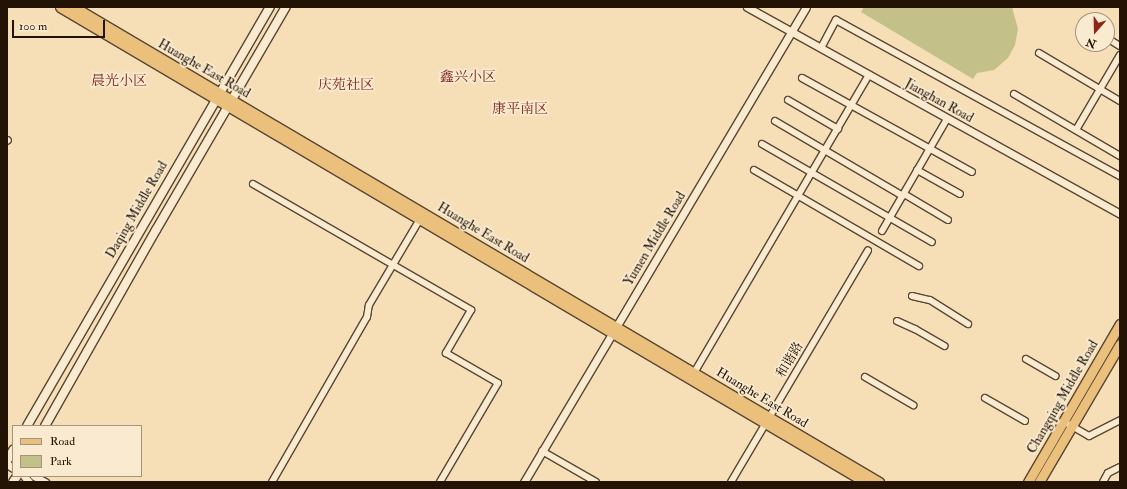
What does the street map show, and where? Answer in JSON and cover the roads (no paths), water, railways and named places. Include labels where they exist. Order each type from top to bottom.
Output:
[{"type":"main road","name":"Huanghe East Road","points":[[60,7],[230,103],[767,420],[879,482]]},
{"type":"main road","name":"Huanghe East Road","points":[[74,7],[218,96]]},
{"type":"main road","name":"Daqing Middle Road","points":[[28,425],[270,7]]},
{"type":"main road","name":"Daqing Middle Road","points":[[46,425],[286,7]]},
{"type":"main road","name":"Huanghe East Road","points":[[230,103],[420,219],[615,330],[694,372],[865,482]]},
{"type":"main road","name":"Changqing Middle Road","points":[[1028,482],[1120,324]]},
{"type":"main road","name":"Changqing Middle Road","points":[[1039,482],[1120,344]]},
{"type":"main road","points":[[7,461],[12,452]]},
{"type":"street","name":"Jianghan Road","points":[[747,7],[1120,214]]},
{"type":"street","name":"Yumen Middle Road","points":[[524,482],[806,7]]},
{"type":"street","points":[[821,48],[836,20],[1120,176]]},
{"type":"street","points":[[1039,54],[1120,101]]},
{"type":"street","points":[[1076,130],[1120,55]]},
{"type":"street","points":[[694,372],[869,75]]},
{"type":"street","points":[[802,78],[972,172]]},
{"type":"street","points":[[1014,94],[1120,156]]},
{"type":"street","points":[[788,100],[838,129]]},
{"type":"street","points":[[882,231],[947,119]]},
{"type":"street","points":[[775,121],[948,220]]},
{"type":"street","points":[[762,144],[932,242]]},
{"type":"street","points":[[754,170],[919,266]]},
{"type":"street","points":[[917,170],[960,194]]},
{"type":"street","points":[[253,184],[471,310],[446,353],[498,383],[440,482]]},
{"type":"street","points":[[272,482],[367,317],[369,305],[420,219]]},
{"type":"street","name":"和谐路","points":[[731,482],[868,250]]},
{"type":"street","points":[[912,296],[930,300],[968,324]]},
{"type":"street","points":[[897,321],[915,329],[944,346]]},
{"type":"street","points":[[1026,359],[1055,376]]},
{"type":"street","points":[[865,377],[913,405]]},
{"type":"street","points":[[986,398],[1025,421]]},
{"type":"street","points":[[1064,422],[1089,436],[1120,420]]},
{"type":"street","points":[[542,450],[596,482]]},
{"type":"street","points":[[1103,482],[1108,473],[1120,467]]},
{"type":"street","points":[[36,477],[45,482]]},
{"type":"district","name":"鑫兴小区","points":[[468,77]]},
{"type":"district","name":"晨光小区","points":[[119,81]]},
{"type":"district","name":"庆苑社区","points":[[346,85]]},
{"type":"district","name":"康平南区","points":[[520,109]]}]
